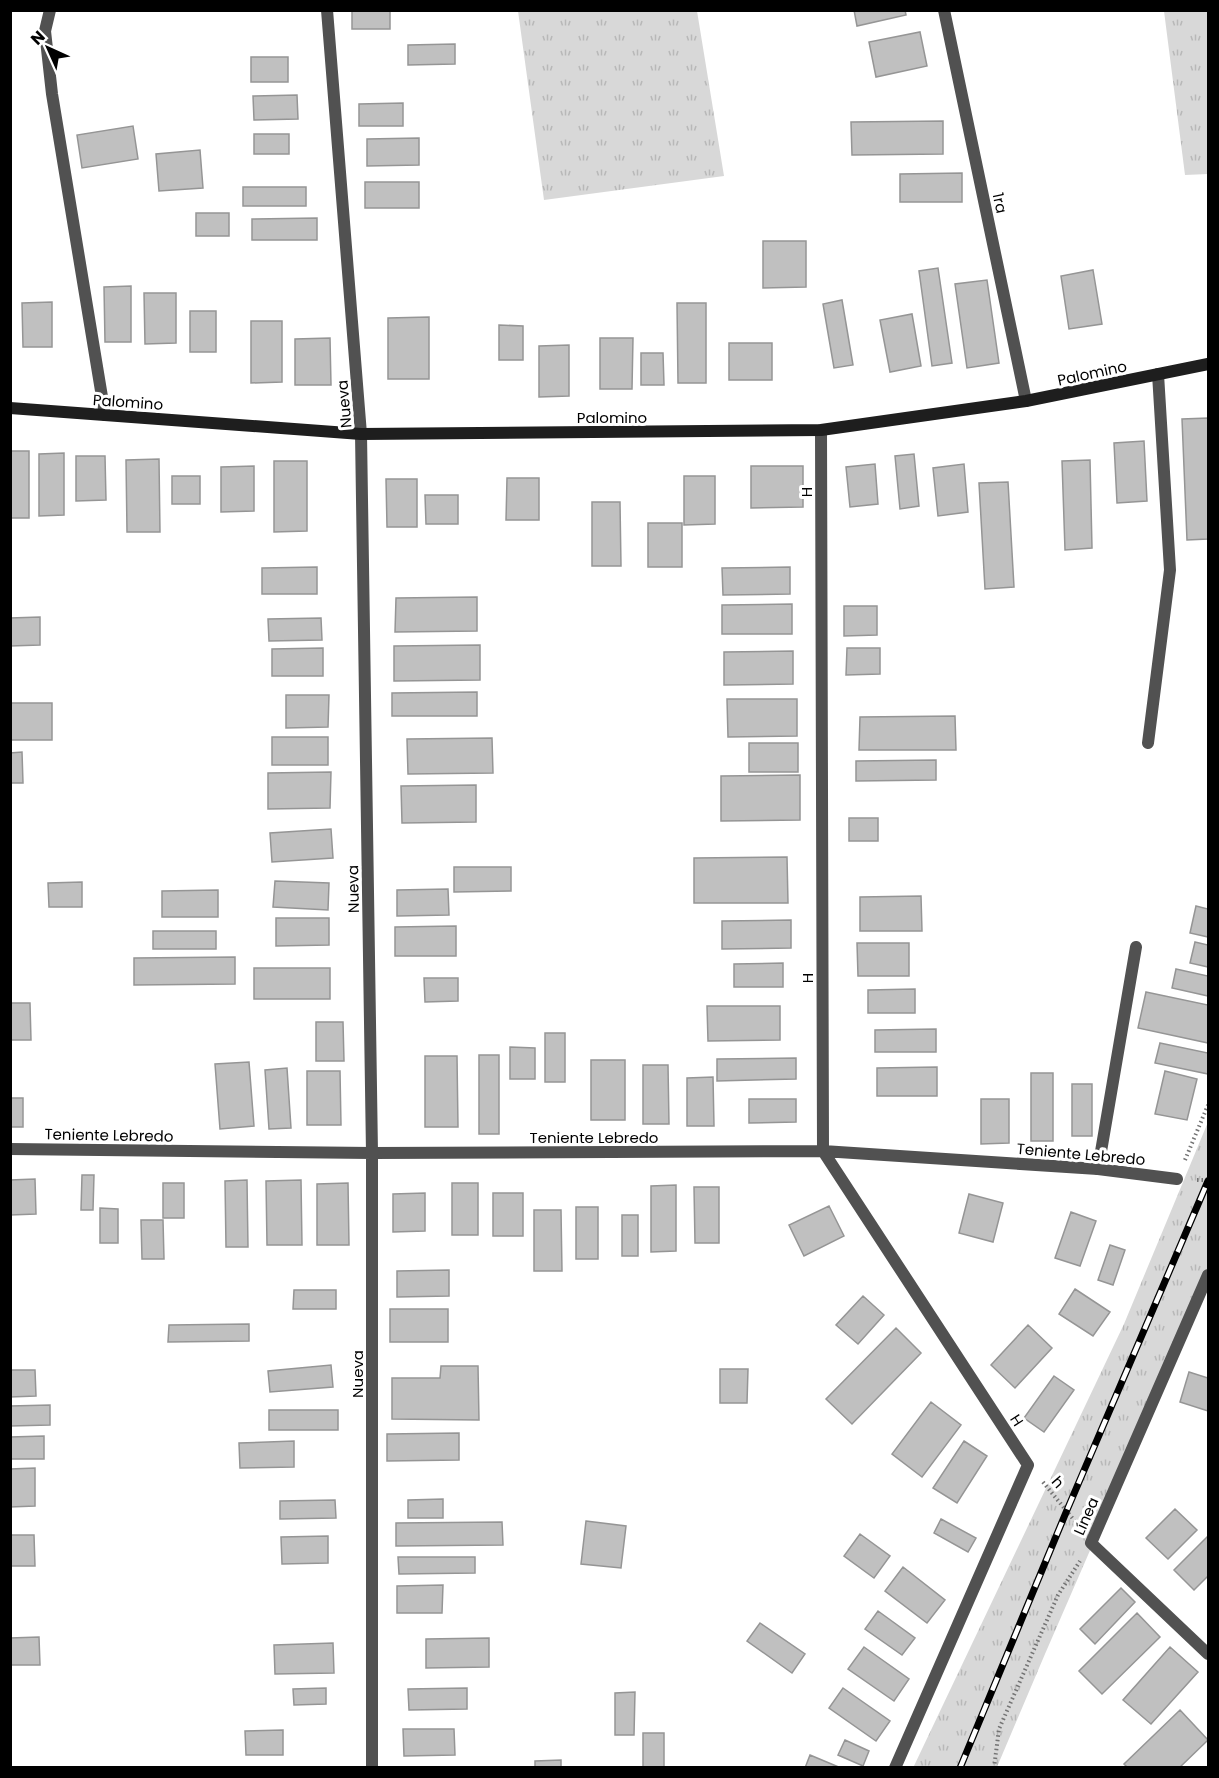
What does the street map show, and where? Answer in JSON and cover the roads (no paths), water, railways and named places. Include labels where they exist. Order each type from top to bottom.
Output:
[{"type":"street","points":[[50,10],[45,31],[51,94],[105,415]]},
{"type":"street","name":"Nueva","points":[[327,10],[361,434],[372,1153],[372,1767]]},
{"type":"street","name":"1ra","points":[[944,10],[1026,401]]},
{"type":"street","name":"Palomino","points":[[10,408],[361,434],[821,430],[1026,401],[1209,364]]},
{"type":"street","points":[[1148,743],[1170,570],[1158,374]]},
{"type":"street","name":"H","points":[[821,430],[823,1151],[1028,1465],[895,1767]]},
{"type":"street","points":[[1098,1169],[1136,947]]},
{"type":"street","name":"Teniente Lebredo","points":[[10,1149],[372,1153],[823,1151],[1098,1169],[1177,1179]]},
{"type":"street","name":"Línea","points":[[1209,1275],[1091,1543],[1209,1654]]},
{"type":"railway","points":[[960,1768],[1067,1510],[1208,1181]]}]
